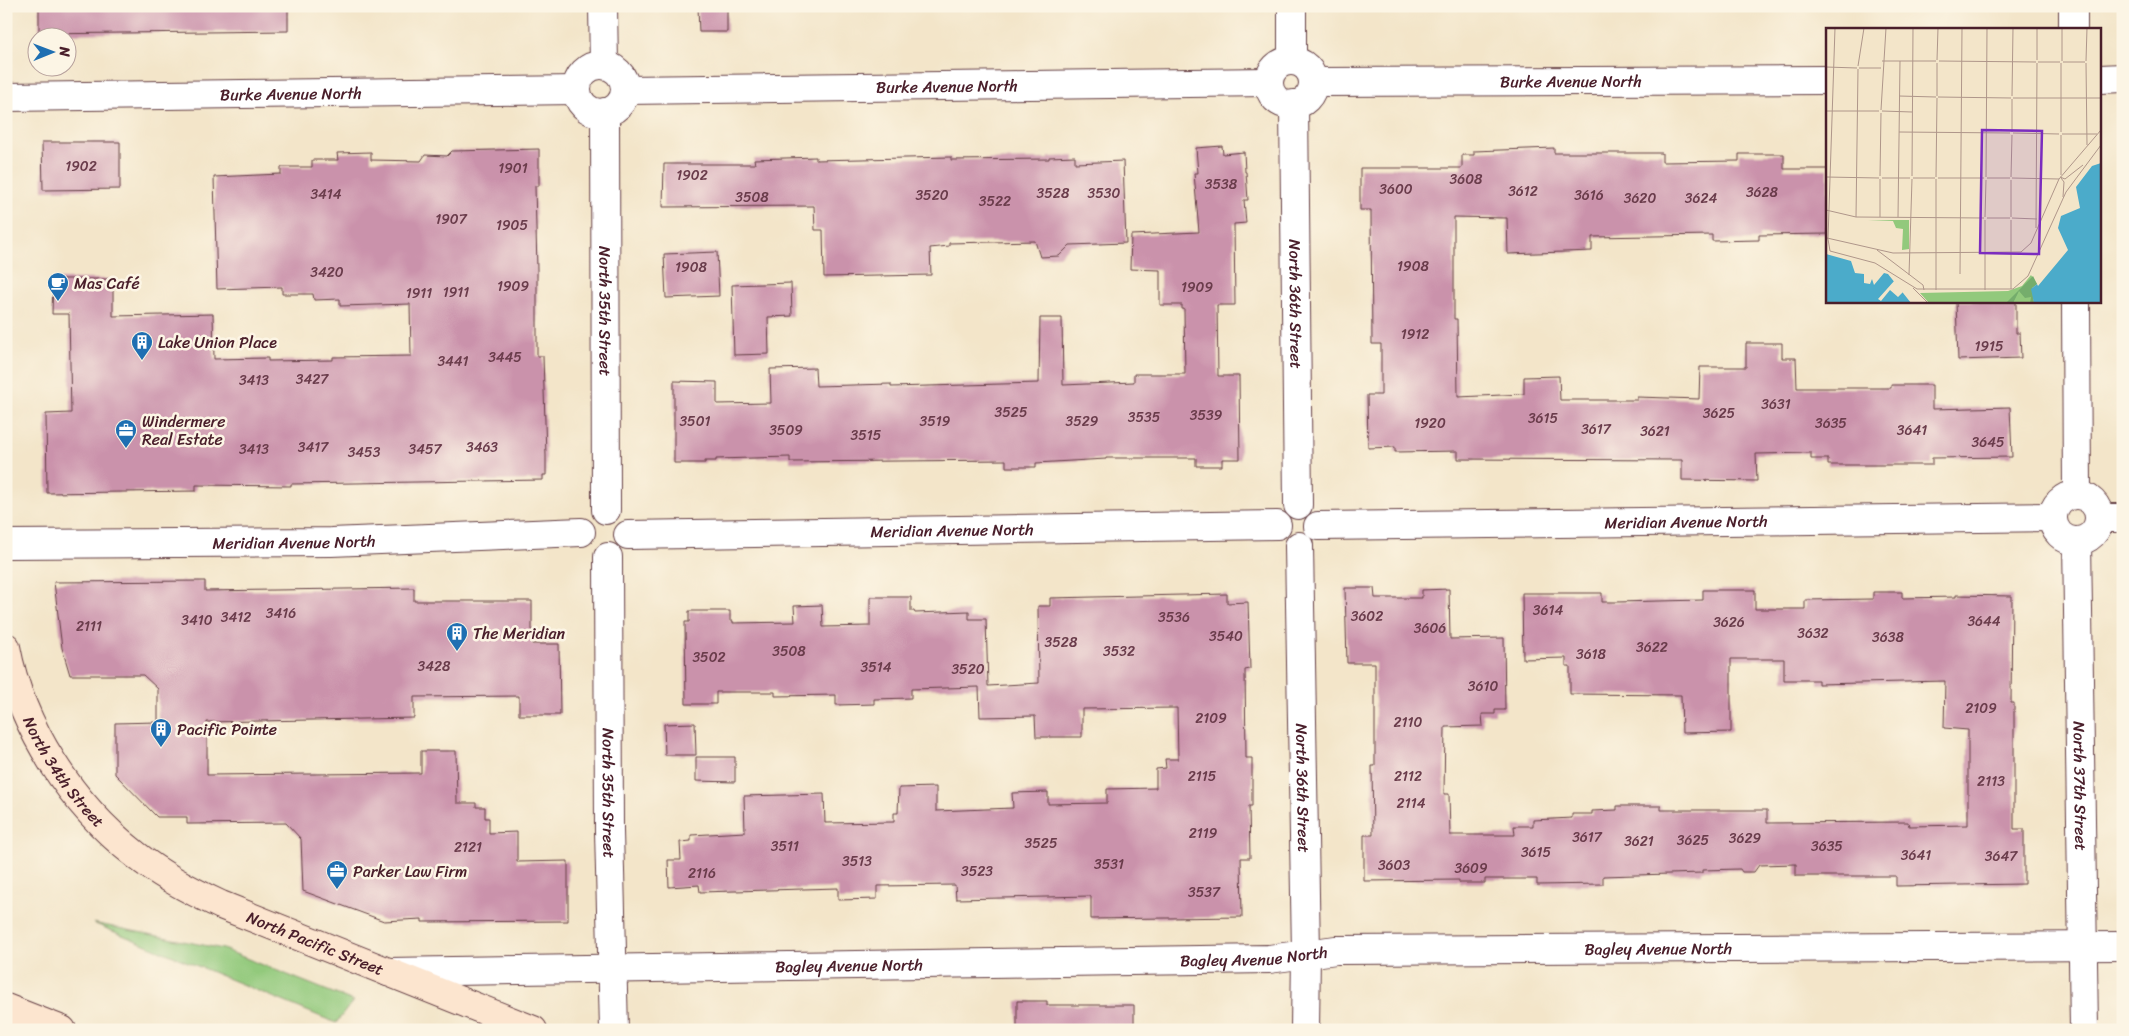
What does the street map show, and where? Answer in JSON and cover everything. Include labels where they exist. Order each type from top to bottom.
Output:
[{"type":"street","points":[[603,6],[604,65]]},
{"type":"street","points":[[1292,6],[1292,61]]},
{"type":"street","points":[[2073,6],[2073,28]]},
{"type":"street","points":[[1292,61],[1302,63],[1307,68],[1313,82],[1309,96],[1303,101],[1294,104],[1281,102],[1275,98],[1271,92],[1269,82],[1272,72],[1276,67],[1282,62],[1292,61]]},
{"type":"street","points":[[596,65],[604,65],[618,71],[625,90],[621,102],[616,108],[605,112],[592,111],[585,106],[580,101],[577,90],[579,79],[583,72],[596,65]]},
{"type":"street","points":[[2102,78],[2123,78]]},
{"type":"street","name":"Burke Avenue North","points":[[1313,82],[1826,80]]},
{"type":"street","name":"Burke Avenue North","points":[[625,90],[1269,82]]},
{"type":"street","name":"Burke Avenue North","points":[[6,97],[577,90]]},
{"type":"street","name":"North 36th Street","points":[[1294,104],[1298,505]]},
{"type":"street","name":"North 35th Street","points":[[605,112],[606,510]]},
{"type":"street","points":[[2076,302],[2077,495]]},
{"type":"street","points":[[2077,495],[2092,501],[2096,507],[2111,518],[2097,528],[2087,539],[2077,541],[2066,539],[2059,535],[2055,528],[2053,513],[2062,500],[2077,495]]},
{"type":"street","points":[[1298,505],[1312,510],[1316,516],[1318,526],[1315,537],[1310,542],[1299,546],[1290,546],[1283,542],[1279,536],[1278,517],[1287,507],[1298,505]]},
{"type":"street","points":[[606,510],[621,516],[626,522],[628,535],[621,550],[608,557],[593,554],[587,550],[583,543],[581,532],[585,520],[591,514],[606,510]]},
{"type":"street","name":"Meridian Avenue North","points":[[1318,526],[2053,517]]},
{"type":"street","name":"Meridian Avenue North","points":[[628,535],[1277,525]]},
{"type":"street","name":"Meridian Avenue North","points":[[6,544],[331,542],[581,532]]},
{"type":"street","name":"North 37th Street","points":[[2077,541],[2084,1030]]},
{"type":"street","name":"North 36th Street","points":[[1299,546],[1306,953],[1305,1030]]},
{"type":"street","name":"North 35th Street","points":[[608,557],[614,1030]]},
{"type":"street","name":"North 34th Street","points":[[6,647],[20,695],[46,751],[65,781],[87,809],[111,834]]},
{"type":"street","name":"North Pacific Street","points":[[111,834],[149,865],[191,891],[220,905],[533,1030]]},
{"type":"street","name":"Bagley Avenue North","points":[[386,972],[1260,959],[1336,950],[2123,946]]},
{"type":"street","points":[[6,1008],[62,1030]]},
{"type":"green space","points":[[93,923],[223,949],[353,1001],[336,1023]]},
{"type":"building","points":[[39,6],[288,6],[288,31],[78,34],[78,28],[39,28]]},
{"type":"building","points":[[698,6],[727,6],[727,32],[699,32]]},
{"type":"building","points":[[42,142],[120,142],[120,189],[43,190]]},
{"type":"building","points":[[1222,146],[1223,154],[1244,152],[1248,200],[1244,200],[1246,223],[1234,224],[1235,305],[1217,305],[1218,376],[1239,376],[1240,459],[1222,459],[1222,466],[1196,466],[1196,458],[1106,458],[1036,463],[1036,467],[1006,467],[1006,460],[790,462],[790,457],[716,459],[716,461],[705,461],[705,463],[674,463],[674,381],[717,382],[717,404],[771,403],[770,369],[815,368],[816,386],[891,384],[891,387],[1039,383],[1040,318],[1062,318],[1063,385],[1134,382],[1134,374],[1185,374],[1184,309],[1182,309],[1182,305],[1160,305],[1160,270],[1130,269],[1131,235],[1199,232],[1194,173],[1198,173],[1196,148]]},
{"type":"building","points":[[1554,148],[1554,153],[1662,153],[1662,162],[1739,161],[1739,154],[1784,154],[1784,169],[1826,169],[1826,234],[1759,235],[1759,240],[1712,241],[1712,235],[1592,237],[1592,251],[1508,254],[1507,218],[1454,217],[1454,319],[1457,319],[1458,397],[1524,394],[1524,377],[1559,376],[1560,400],[1637,400],[1637,397],[1699,399],[1700,367],[1746,367],[1746,343],[1782,343],[1782,358],[1796,358],[1797,388],[1891,388],[1891,385],[1932,385],[1932,409],[2010,407],[2012,457],[1932,458],[1932,465],[1828,465],[1828,459],[1811,459],[1811,453],[1756,454],[1757,481],[1682,480],[1682,460],[1458,459],[1458,451],[1395,452],[1395,447],[1368,448],[1367,395],[1381,395],[1381,344],[1372,344],[1371,210],[1360,210],[1360,168],[1462,168],[1462,155],[1474,155],[1474,151]]},
{"type":"building","points":[[539,149],[539,186],[535,186],[537,356],[543,356],[546,475],[543,475],[543,480],[291,484],[291,486],[196,485],[196,491],[47,493],[46,414],[71,413],[69,314],[52,314],[53,279],[113,279],[113,316],[213,314],[214,359],[268,358],[268,361],[333,360],[333,357],[411,356],[410,304],[340,306],[340,299],[314,300],[313,294],[282,294],[282,287],[217,289],[214,177],[281,174],[281,167],[312,167],[312,160],[338,160],[337,153],[371,152],[371,160],[421,161],[425,155],[447,156],[452,151]]},
{"type":"building","points":[[1075,156],[1075,163],[1123,161],[1126,243],[1070,245],[1059,256],[1040,257],[1035,241],[949,243],[949,246],[930,248],[931,275],[824,277],[823,230],[815,230],[814,206],[663,207],[664,164],[755,164],[754,159],[816,157],[816,160],[951,157],[951,160],[1049,159],[1049,157]]},
{"type":"building","points":[[717,252],[719,296],[666,298],[664,254]]},
{"type":"building","points":[[791,283],[792,316],[768,317],[769,354],[734,355],[732,285]]},
{"type":"building","points":[[1956,302],[2016,302],[2016,333],[2020,333],[2021,358],[1958,360]]},
{"type":"building","points":[[205,581],[205,591],[414,588],[414,601],[532,601],[532,644],[559,644],[560,715],[519,715],[519,696],[414,697],[414,718],[207,722],[207,775],[421,773],[421,751],[456,751],[457,803],[476,803],[476,807],[485,807],[485,818],[489,818],[489,833],[517,832],[517,862],[568,861],[568,921],[422,922],[422,919],[384,921],[303,891],[301,839],[286,823],[187,824],[187,817],[157,817],[115,774],[115,723],[158,722],[158,689],[143,675],[70,675],[62,648],[54,582]]},
{"type":"building","points":[[1345,588],[1374,588],[1375,598],[1422,598],[1422,590],[1449,589],[1450,639],[1504,638],[1505,710],[1495,710],[1495,714],[1482,714],[1483,726],[1445,727],[1444,794],[1449,794],[1450,835],[1515,835],[1514,826],[1533,826],[1533,820],[1572,818],[1572,814],[1592,814],[1592,811],[1617,810],[1617,806],[1661,806],[1661,810],[1767,810],[1767,823],[1908,822],[1909,826],[1968,825],[1968,730],[1944,728],[1945,681],[1818,684],[1818,680],[1784,680],[1784,659],[1731,659],[1731,732],[1682,733],[1681,695],[1570,694],[1570,666],[1566,666],[1566,658],[1523,659],[1522,593],[1602,593],[1602,602],[1616,602],[1703,600],[1703,590],[1755,590],[1755,609],[1805,609],[1805,600],[1873,599],[1873,592],[1902,592],[1902,598],[1956,597],[1956,595],[2012,596],[2011,703],[2014,703],[2014,829],[2024,829],[2024,884],[1896,886],[1896,876],[1796,876],[1796,864],[1759,865],[1754,872],[1742,872],[1740,869],[1702,870],[1702,873],[1603,876],[1603,884],[1537,885],[1537,879],[1485,879],[1485,883],[1459,883],[1459,880],[1364,881],[1364,835],[1373,835],[1372,766],[1375,766],[1375,663],[1347,663]]},
{"type":"building","points":[[1227,594],[1227,603],[1248,602],[1250,669],[1245,670],[1246,758],[1252,758],[1252,806],[1249,806],[1250,858],[1241,858],[1242,917],[1091,919],[1091,896],[956,899],[955,885],[877,886],[877,899],[838,900],[838,888],[700,892],[699,885],[669,887],[668,860],[681,860],[680,842],[691,841],[691,835],[745,832],[744,796],[824,794],[825,823],[894,822],[894,813],[898,813],[899,788],[936,787],[936,811],[1013,808],[1012,793],[1048,792],[1048,804],[1107,803],[1107,789],[1156,788],[1156,769],[1166,768],[1165,759],[1178,759],[1177,708],[1082,709],[1082,737],[1036,737],[1035,716],[980,717],[979,687],[911,689],[911,698],[874,699],[874,704],[836,705],[836,695],[775,696],[775,692],[716,692],[716,704],[686,704],[685,622],[689,622],[689,611],[730,611],[730,621],[733,621],[733,623],[795,622],[794,606],[822,605],[823,627],[870,626],[870,597],[911,597],[911,611],[915,613],[969,611],[969,619],[986,619],[988,686],[1039,683],[1038,606],[1050,606],[1050,598]]},
{"type":"building","points":[[695,723],[696,755],[665,755],[664,724]]},
{"type":"building","points":[[696,757],[735,757],[735,782],[696,781]]},
{"type":"building","points":[[1017,1001],[1047,1001],[1047,1005],[1134,1005],[1134,1030],[1017,1030]]},
{"type":"place","name":"Mas Café","points":[[58,302]]},
{"type":"place","name":"Lake Union Place","points":[[142,361]]},
{"type":"place","name":"Windermere Real Estate","points":[[126,449]]},
{"type":"place","name":"The Meridian","points":[[457,652]]},
{"type":"place","name":"Pacific Pointe","points":[[161,748]]},
{"type":"place","name":"Parker Law Firm","points":[[337,890]]}]
